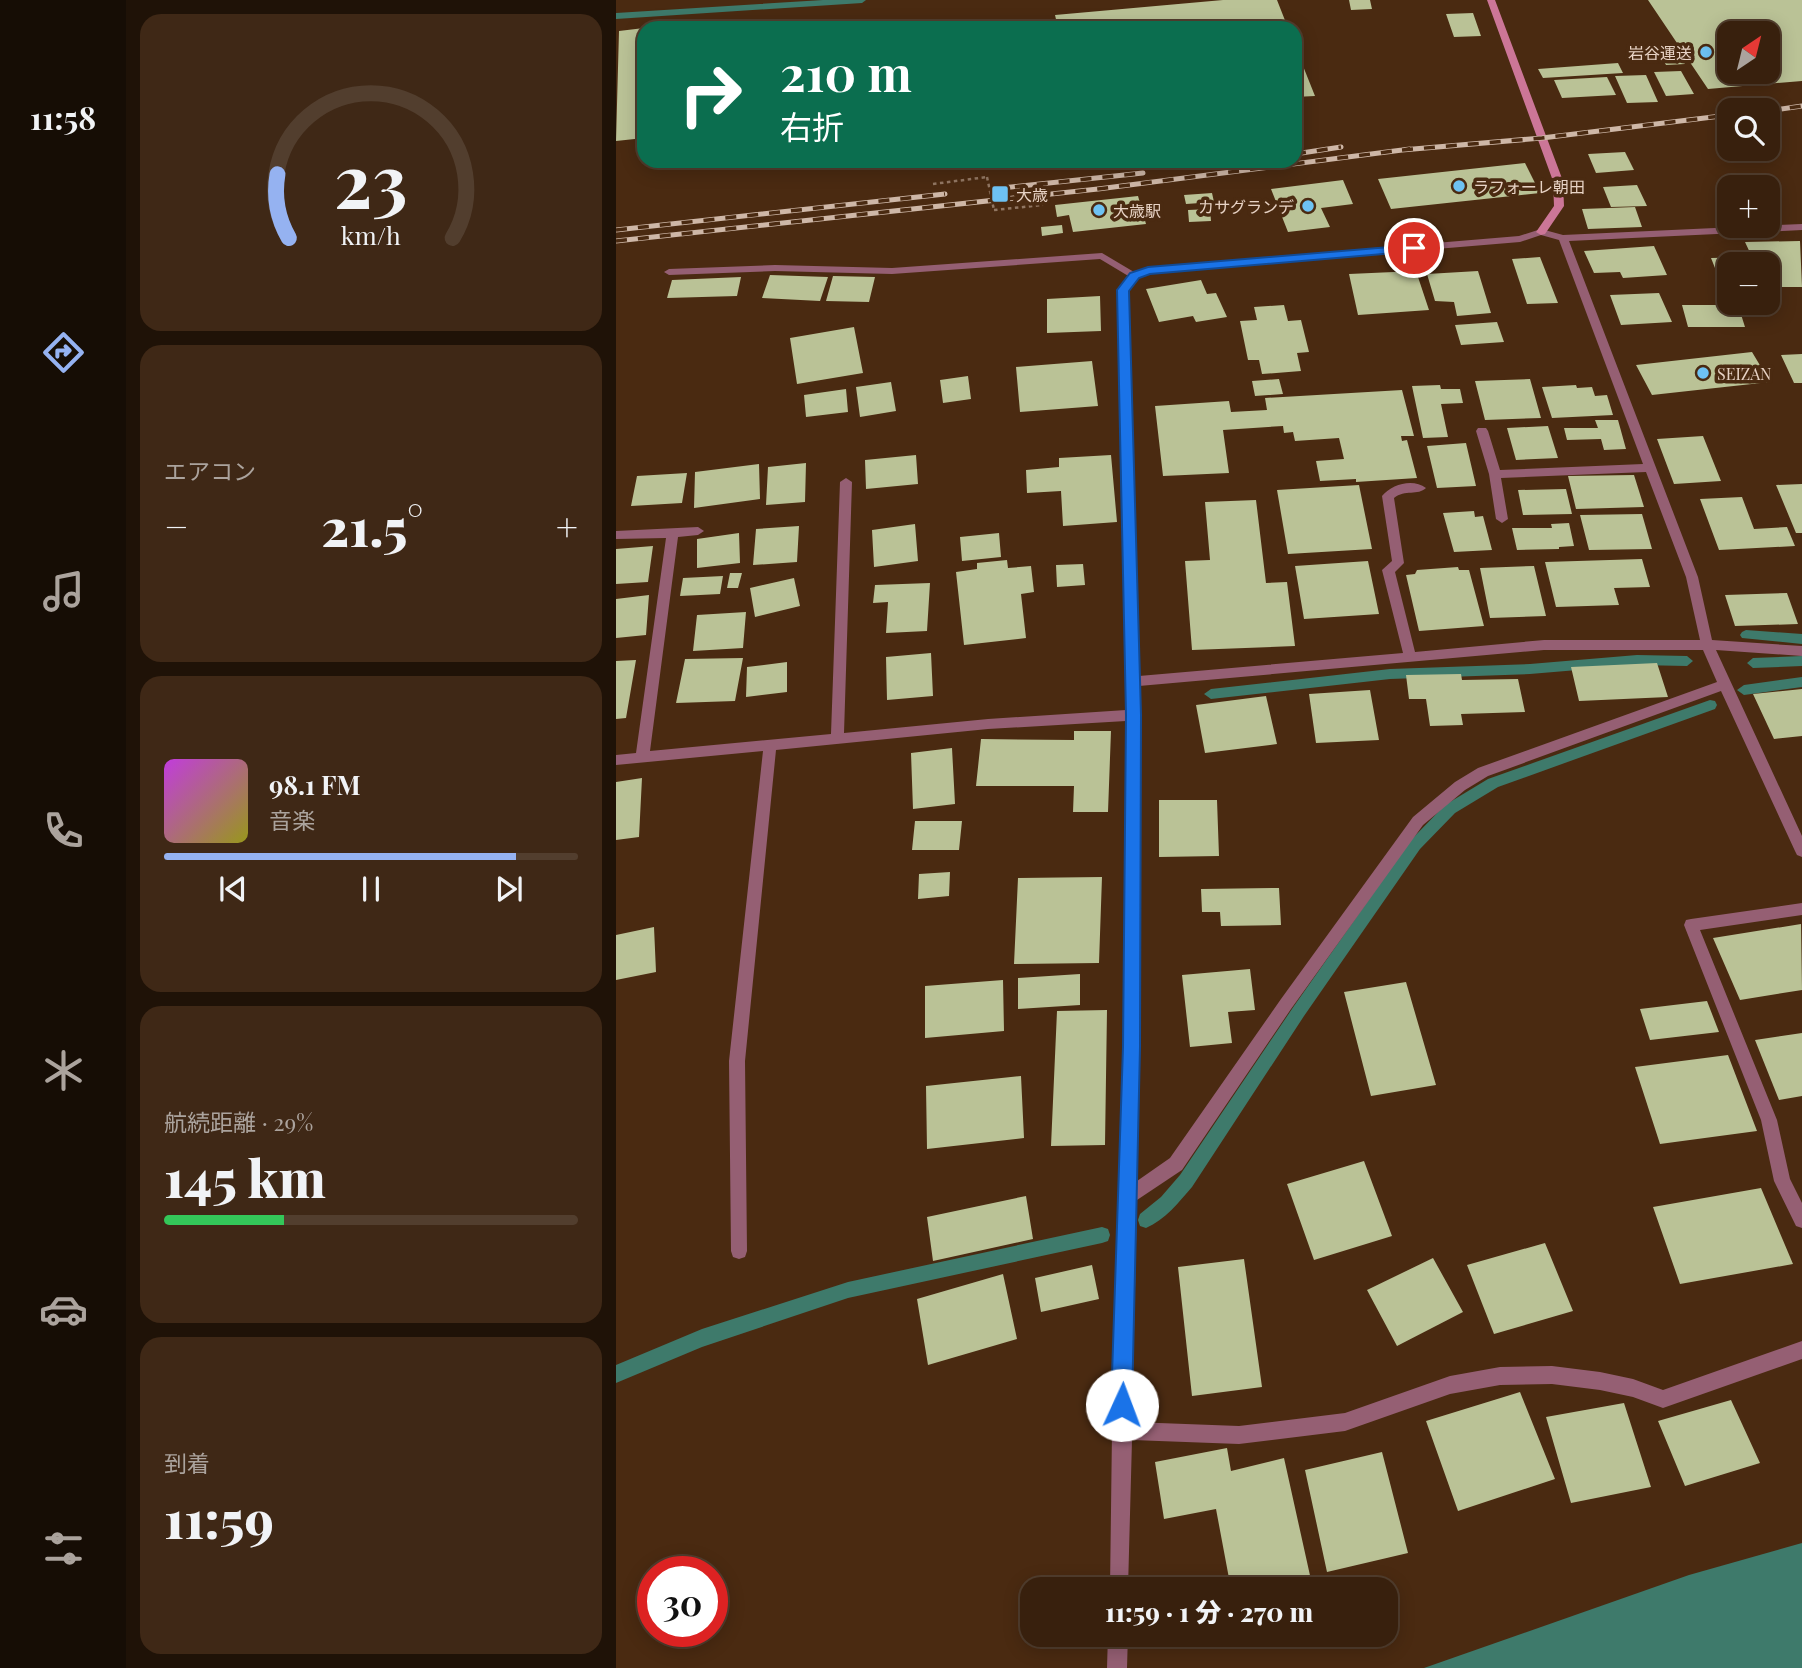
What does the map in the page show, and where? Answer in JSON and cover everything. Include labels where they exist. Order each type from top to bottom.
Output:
[{"type":"street","points":[[1491,0],[1558,181],[1559,206],[1541,232]]},
{"type":"street","points":[[1119,1577],[1132,1033],[1133,715],[1123,290],[1135,275],[1148,270],[1520,239],[1541,232],[1563,238],[1802,228]]},
{"type":"street","points":[[1563,238],[1692,577],[1706,645],[1802,851]]},
{"type":"street","points":[[669,272],[775,268],[891,271],[1102,256],[1135,275]]},
{"type":"street","points":[[1482,431],[1495,474],[1502,519]]},
{"type":"street","points":[[1495,474],[1652,468]]},
{"type":"street","points":[[837,739],[846,482]]},
{"type":"street","points":[[1410,657],[1388,570],[1398,563],[1388,496],[1399,488],[1420,488]]},
{"type":"street","points":[[616,535],[698,531]]},
{"type":"street","points":[[642,758],[673,533]]},
{"type":"street","points":[[1131,682],[1544,645],[1706,645],[1802,651]]},
{"type":"street","points":[[1128,1196],[1176,1164],[1348,918],[1418,821],[1434,806],[1483,772],[1725,684]]},
{"type":"street","points":[[616,760],[988,724],[1133,715]]},
{"type":"street","points":[[739,1251],[737,1061],[770,746]]},
{"type":"street","points":[[1802,908],[1691,925],[1769,1120],[1782,1181],[1802,1220]]},
{"type":"street","points":[[1121,1431],[1239,1435],[1345,1422],[1450,1385],[1500,1376],[1552,1375],[1600,1381],[1633,1388],[1663,1399],[1802,1350]]},
{"type":"street","points":[[1117,1668],[1118,1647]]},
{"type":"path","points":[[933,184],[987,177],[994,210],[1043,205]]},
{"type":"water","points":[[1802,1543],[1802,1668],[1424,1668],[1689,1575]]},
{"type":"building","points":[[1223,0],[1277,0],[1285,21],[1056,21],[1055,15]]},
{"type":"building","points":[[1349,0],[1370,0],[1372,9],[1351,10]]},
{"type":"building","name":"岩谷運送","points":[[1648,0],[1802,0],[1802,81],[1780,83],[1780,21],[1717,21],[1717,84],[1767,84],[1708,89]]},
{"type":"building","points":[[1473,13],[1481,36],[1454,37],[1446,14]]},
{"type":"building","points":[[637,29],[637,139],[616,141],[619,31]]},
{"type":"building","points":[[1678,52],[1685,64],[1666,65],[1660,53]]},
{"type":"building","points":[[1618,63],[1623,73],[1543,78],[1538,69]]},
{"type":"building","points":[[1302,64],[1315,96],[1302,97]]},
{"type":"building","points":[[1681,71],[1694,94],[1666,96],[1654,72]]},
{"type":"building","points":[[1646,75],[1658,102],[1627,103],[1615,76]]},
{"type":"building","points":[[1607,77],[1616,95],[1562,98],[1554,80]]},
{"type":"building","points":[[1625,152],[1634,170],[1596,173],[1588,154]]},
{"type":"building","name":"ラフォーレ朝田","points":[[1525,163],[1540,193],[1391,209],[1378,179]]},
{"type":"building","name":"カサグランデ","points":[[1343,180],[1353,204],[1321,208],[1330,227],[1288,232],[1271,189]]},
{"type":"building","points":[[1637,185],[1647,206],[1611,207],[1603,187]]},
{"type":"building","points":[[1212,193],[1214,202],[1186,204],[1184,195]]},
{"type":"building","name":"大歳駅","points":[[1138,196],[1146,224],[1073,232],[1069,215],[1057,217],[1055,205]]},
{"type":"building","points":[[1635,207],[1642,227],[1588,229],[1582,209]]},
{"type":"building","points":[[1210,209],[1211,221],[1189,222],[1188,210]]},
{"type":"building","points":[[1062,225],[1063,233],[1042,236],[1041,227]]},
{"type":"building","points":[[1800,241],[1802,287],[1780,287],[1780,252],[1750,252],[1745,242]]},
{"type":"building","points":[[1654,246],[1667,275],[1623,278],[1620,272],[1594,273],[1584,251]]},
{"type":"building","points":[[1540,257],[1558,303],[1527,304],[1512,259]]},
{"type":"building","points":[[1711,258],[1717,258],[1717,273]]},
{"type":"building","points":[[1416,271],[1429,310],[1358,315],[1349,274]]},
{"type":"building","points":[[1478,271],[1491,313],[1457,316],[1454,302],[1435,301],[1427,274]]},
{"type":"building","points":[[770,275],[828,277],[820,301],[762,298]]},
{"type":"building","points":[[833,276],[875,277],[869,302],[826,301]]},
{"type":"building","points":[[741,277],[737,296],[667,298],[672,280]]},
{"type":"building","points":[[1201,280],[1207,294],[1216,293],[1227,317],[1196,322],[1193,316],[1159,322],[1146,289]]},
{"type":"building","points":[[1659,293],[1672,322],[1621,325],[1610,295]]},
{"type":"building","points":[[1100,296],[1101,331],[1047,333],[1047,299]]},
{"type":"building","points":[[1284,305],[1288,321],[1301,320],[1309,352],[1297,353],[1301,371],[1262,374],[1259,360],[1248,360],[1240,321],[1257,320],[1254,307]]},
{"type":"building","points":[[1682,305],[1717,305],[1717,315],[1741,315],[1745,327],[1688,327]]},
{"type":"building","points":[[1497,322],[1504,342],[1461,345],[1455,325]]},
{"type":"building","points":[[854,327],[863,373],[797,384],[790,338]]},
{"type":"building","name":"SEIZAN","points":[[1752,352],[1770,382],[1652,395],[1636,365]]},
{"type":"building","points":[[1802,354],[1802,383],[1794,383],[1781,355]]},
{"type":"building","points":[[1092,361],[1098,406],[1020,412],[1016,367]]},
{"type":"building","points":[[968,376],[971,399],[943,403],[940,380]]},
{"type":"building","points":[[1279,379],[1283,394],[1255,396],[1252,381]]},
{"type":"building","points":[[1530,379],[1541,418],[1485,420],[1475,381]]},
{"type":"building","points":[[891,382],[896,411],[860,417],[856,387]]},
{"type":"building","points":[[1440,385],[1441,389],[1460,389],[1463,403],[1441,404],[1448,437],[1423,438],[1412,386]]},
{"type":"building","points":[[1576,385],[1577,388],[1592,387],[1595,396],[1607,395],[1613,415],[1552,418],[1542,387]]},
{"type":"building","points":[[846,389],[848,412],[806,417],[804,395]]},
{"type":"building","points":[[1402,390],[1414,436],[1401,436],[1402,441],[1407,440],[1417,478],[1356,482],[1356,479],[1320,481],[1316,461],[1344,459],[1339,438],[1295,441],[1293,432],[1284,433],[1283,426],[1223,430],[1229,473],[1163,476],[1155,406],[1229,401],[1231,412],[1267,410],[1265,398]]},
{"type":"building","points":[[1595,420],[1618,420],[1626,449],[1604,450],[1601,439],[1567,440],[1564,428],[1598,428]]},
{"type":"building","points":[[1548,426],[1558,458],[1516,460],[1507,428]]},
{"type":"building","points":[[1703,436],[1721,481],[1674,484],[1657,439]]},
{"type":"building","points":[[1466,443],[1476,486],[1437,488],[1427,446]]},
{"type":"building","points":[[916,455],[918,484],[866,489],[865,460]]},
{"type":"building","points":[[1111,455],[1117,522],[1063,526],[1061,491],[1027,493],[1026,470],[1059,467],[1059,458]]},
{"type":"building","points":[[806,463],[805,502],[766,505],[768,467]]},
{"type":"building","points":[[759,464],[760,499],[694,508],[695,472]]},
{"type":"building","points":[[687,473],[682,503],[631,506],[637,476]]},
{"type":"building","points":[[1634,475],[1644,507],[1576,509],[1568,476]]},
{"type":"building","points":[[1802,484],[1802,533],[1796,533],[1776,485]]},
{"type":"building","points":[[1359,485],[1372,549],[1288,554],[1277,490]]},
{"type":"building","points":[[1566,489],[1572,514],[1523,515],[1518,490]]},
{"type":"building","points":[[1742,497],[1754,529],[1787,527],[1795,546],[1719,550],[1700,499]]},
{"type":"building","points":[[1256,500],[1266,583],[1287,582],[1295,646],[1192,650],[1185,561],[1210,560],[1205,502]]},
{"type":"building","points":[[1474,511],[1475,517],[1483,516],[1492,550],[1454,552],[1443,513]]},
{"type":"building","points":[[1642,514],[1652,549],[1589,550],[1580,515]]},
{"type":"building","points":[[1569,523],[1574,546],[1517,550],[1512,528],[1552,528],[1551,524]]},
{"type":"building","points":[[915,524],[918,561],[874,567],[872,530]]},
{"type":"building","points":[[799,526],[797,562],[753,565],[756,529]]},
{"type":"building","points":[[739,533],[740,563],[697,568],[697,539]]},
{"type":"building","points":[[999,533],[1001,557],[962,561],[960,537]]},
{"type":"building","points":[[653,546],[648,582],[616,584],[616,549]]},
{"type":"building","points":[[1642,559],[1650,587],[1614,588],[1619,605],[1556,607],[1545,562]]},
{"type":"building","points":[[1007,560],[1008,568],[1031,566],[1034,592],[1021,594],[1026,638],[964,645],[956,572],[977,569],[977,563]]},
{"type":"building","points":[[1368,561],[1379,614],[1304,619],[1295,566]]},
{"type":"building","points":[[1083,564],[1085,585],[1057,587],[1056,565]]},
{"type":"building","points":[[1534,566],[1546,616],[1490,618],[1480,568]]},
{"type":"building","points":[[1458,567],[1459,570],[1469,570],[1484,626],[1419,631],[1406,575],[1415,574],[1417,570]]},
{"type":"building","points":[[730,573],[742,573],[738,588],[727,588]]},
{"type":"building","points":[[723,576],[720,594],[680,596],[683,578]]},
{"type":"building","points":[[794,578],[800,606],[755,617],[750,588]]},
{"type":"building","points":[[930,583],[927,631],[886,633],[888,602],[873,603],[875,585]]},
{"type":"building","points":[[1787,593],[1798,624],[1735,626],[1725,595]]},
{"type":"building","points":[[649,595],[646,635],[616,638],[616,599]]},
{"type":"building","points":[[746,612],[743,648],[693,651],[697,615]]},
{"type":"building","points":[[931,653],[933,696],[887,700],[886,657]]},
{"type":"building","points":[[743,658],[735,701],[676,703],[685,659]]},
{"type":"building","points":[[636,660],[626,718],[616,719],[616,661]]},
{"type":"building","points":[[787,662],[787,692],[746,697],[747,667]]},
{"type":"building","points":[[1657,663],[1668,697],[1579,701],[1571,667]]},
{"type":"building","points":[[1461,674],[1462,680],[1518,679],[1525,712],[1461,714],[1463,725],[1430,726],[1426,699],[1409,699],[1406,675]]},
{"type":"building","points":[[1802,689],[1802,736],[1774,739],[1753,694]]},
{"type":"building","points":[[1370,690],[1379,740],[1316,743],[1309,694]]},
{"type":"building","points":[[1266,696],[1277,744],[1205,753],[1196,705]]},
{"type":"building","points":[[1074,731],[1111,731],[1108,812],[1073,812],[1074,786],[976,786],[981,739],[1074,740]]},
{"type":"building","points":[[952,748],[955,804],[913,809],[911,753]]},
{"type":"building","points":[[642,778],[639,837],[616,840],[616,782]]},
{"type":"building","points":[[1159,800],[1217,800],[1219,856],[1159,857]]},
{"type":"building","points":[[915,821],[962,821],[959,850],[912,850]]},
{"type":"building","points":[[950,872],[949,896],[918,899],[919,874]]},
{"type":"building","points":[[1102,877],[1099,963],[1014,964],[1018,878]]},
{"type":"building","points":[[1279,888],[1281,925],[1221,926],[1220,912],[1202,912],[1201,889]]},
{"type":"building","points":[[1801,924],[1802,990],[1740,1000],[1713,938]]},
{"type":"building","points":[[654,927],[656,972],[616,980],[616,935]]},
{"type":"building","points":[[1250,969],[1255,1010],[1228,1012],[1232,1043],[1190,1047],[1182,975]]},
{"type":"building","points":[[1080,974],[1080,1005],[1018,1009],[1018,978]]},
{"type":"building","points":[[1003,980],[1004,1031],[925,1038],[925,986]]},
{"type":"building","points":[[1406,982],[1436,1085],[1371,1096],[1344,992]]},
{"type":"building","points":[[1707,1001],[1719,1032],[1650,1040],[1640,1009]]},
{"type":"building","points":[[1107,1010],[1105,1145],[1051,1146],[1057,1011]]},
{"type":"building","points":[[1802,1033],[1802,1096],[1779,1100],[1755,1040]]},
{"type":"building","points":[[1728,1055],[1757,1131],[1660,1144],[1635,1067]]},
{"type":"building","points":[[1021,1076],[1024,1138],[927,1149],[926,1086]]},
{"type":"building","points":[[1364,1161],[1392,1236],[1314,1260],[1287,1184]]},
{"type":"building","points":[[1761,1188],[1793,1264],[1680,1284],[1653,1207]]},
{"type":"building","points":[[1026,1196],[1033,1239],[933,1261],[927,1217]]},
{"type":"building","points":[[1545,1243],[1573,1311],[1494,1334],[1467,1265]]},
{"type":"building","points":[[1433,1258],[1463,1312],[1397,1346],[1367,1290]]},
{"type":"building","points":[[1244,1259],[1262,1387],[1192,1396],[1178,1267]]},
{"type":"building","points":[[1092,1265],[1099,1299],[1041,1312],[1035,1278]]},
{"type":"building","points":[[1003,1274],[1017,1339],[928,1365],[917,1299]]},
{"type":"building","points":[[1520,1392],[1555,1479],[1458,1511],[1426,1421]]},
{"type":"building","points":[[1731,1400],[1760,1463],[1685,1486],[1658,1421]]},
{"type":"building","points":[[1624,1403],[1651,1487],[1571,1503],[1546,1417]]},
{"type":"building","points":[[1227,1448],[1231,1471],[1284,1458],[1310,1577],[1229,1577],[1216,1509],[1164,1519],[1155,1462]]},
{"type":"building","points":[[1382,1452],[1408,1553],[1327,1572],[1305,1470]]},
{"type":"waterway","points":[[616,16],[862,0]]},
{"type":"waterway","points":[[1746,635],[1802,639]]},
{"type":"waterway","points":[[1211,694],[1390,674],[1530,669],[1637,660],[1687,661]]},
{"type":"waterway","points":[[1753,663],[1802,661]]},
{"type":"waterway","points":[[1744,690],[1802,682]]},
{"type":"waterway","points":[[1146,1220],[1167,1203],[1186,1181],[1299,1011],[1415,845],[1450,809],[1493,783],[1710,705]]},
{"type":"waterway","points":[[616,1374],[702,1338],[848,1290],[1102,1235]]},
{"type":"railway","points":[[1780,109],[1802,106]]},
{"type":"railway","points":[[1403,150],[1542,138],[1717,116]]},
{"type":"railway","points":[[1302,153],[1341,147]]},
{"type":"railway","points":[[1403,150],[1410,149]]},
{"type":"railway","points":[[1302,163],[1403,150]]},
{"type":"railway","points":[[616,241],[1098,189],[1262,168]]},
{"type":"railway","points":[[993,189],[1143,173]]},
{"type":"railway","points":[[616,230],[945,194]]},
{"type":"place","name":"岩谷運送","points":[[1706,52]]},
{"type":"place","name":"ラフォーレ朝田","points":[[1459,186]]},
{"type":"place","name":"大歳","points":[[1000,194]]},
{"type":"place","name":"カサグランデ","points":[[1308,206]]},
{"type":"place","name":"大歳駅","points":[[1099,210]]},
{"type":"place","name":"SEIZAN","points":[[1703,373]]},
{"type":"route","points":[[1122,1405],[1132,1047],[1133,715],[1123,290],[1135,275],[1148,270],[1414,248]]}]
